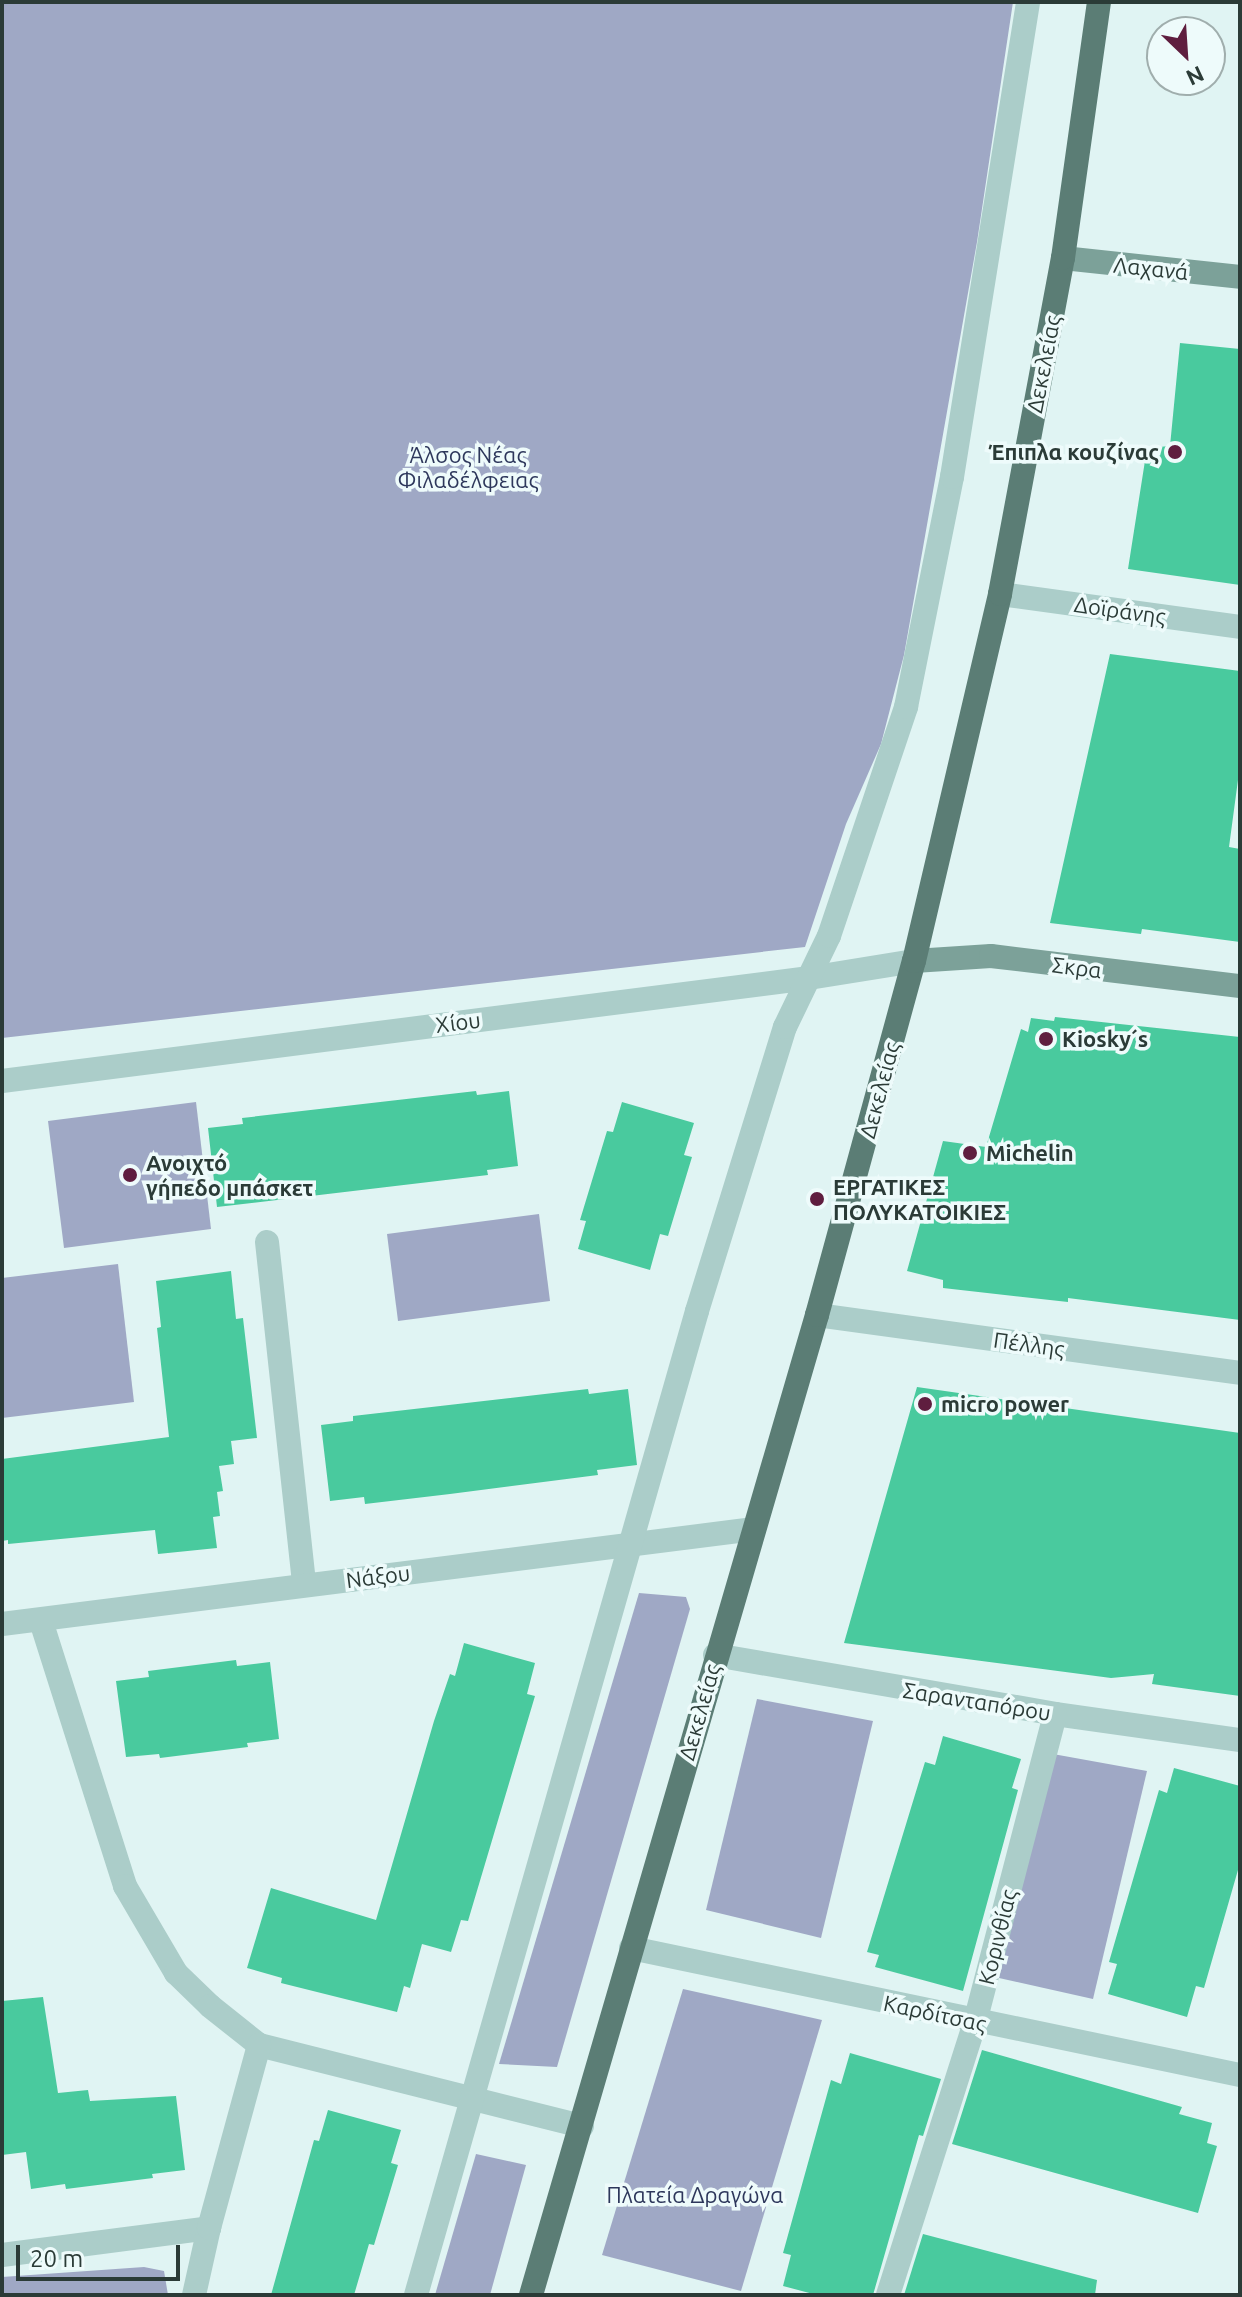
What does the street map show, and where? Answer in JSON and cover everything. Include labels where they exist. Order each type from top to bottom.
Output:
[{"type":"main road","name":"Δεκελείας","points":[[531,2295],[715,1655],[817,1315],[914,961],[1000,594],[1063,258],[1099,2]]},
{"type":"street","points":[[416,2295],[629,1545],[780,1042],[834,923],[906,707],[952,477],[1028,2]]},
{"type":"street","name":"Λαχανά","points":[[1063,258],[1240,277]]},
{"type":"street","name":"Δοϊράνης","points":[[1000,594],[1240,627]]},
{"type":"street","name":"Σκρα","points":[[914,961],[991,956],[1240,986]]},
{"type":"street","name":"Χίου","points":[[2,1081],[809,978],[914,961]]},
{"type":"street","points":[[267,1242],[304,1585]]},
{"type":"street","name":"Πέλλης","points":[[817,1315],[1240,1373]]},
{"type":"street","name":"Νάξου","points":[[2,1624],[754,1529]]},
{"type":"street","points":[[41,1621],[115,1855],[142,1920],[176,1973],[230,2024],[259,2045],[471,2095],[582,2126]]},
{"type":"street","name":"Σαρανταπόρου","points":[[715,1655],[1055,1714],[1240,1740]]},
{"type":"street","name":"Κορινθίας","points":[[888,2295],[975,2022],[1055,1714]]},
{"type":"street","name":"Καρδίτσας","points":[[631,1948],[1240,2075]]},
{"type":"street","points":[[194,2295],[259,2045]]},
{"type":"street","points":[[2,2255],[209,2228]]},
{"type":"green space","name":"Άλσος Νέας Φιλαδέλφειας","points":[[2,2],[1013,2],[977,242],[904,655],[881,744],[846,824],[805,947],[2,1038]]},
{"type":"green space","name":"Ανοιχτό γήπεδο μπάσκετ","points":[[196,1102],[211,1229],[64,1248],[48,1121]]},
{"type":"green space","points":[[539,1214],[550,1301],[398,1321],[387,1234]]},
{"type":"green space","points":[[118,1264],[134,1402],[2,1418],[2,1278]]},
{"type":"green space","points":[[639,1593],[686,1597],[690,1609],[557,2067],[499,2064]]},
{"type":"green space","points":[[757,1699],[873,1721],[821,1938],[706,1910]]},
{"type":"green space","points":[[1053,1754],[1147,1771],[1093,1999],[999,1978]]},
{"type":"green space","name":"Πλατεία Δραγώνα","points":[[683,1989],[822,2020],[741,2291],[602,2255]]},
{"type":"green space","points":[[476,2154],[526,2165],[490,2295],[435,2295]]},
{"type":"green space","points":[[144,2267],[164,2271],[168,2295],[2,2295],[2,2277]]},
{"type":"building","points":[[1180,343],[1240,349],[1240,585],[1128,569],[1147,448],[1170,446]]},
{"type":"building","points":[[1110,654],[1240,671],[1240,765],[1229,847],[1240,849],[1240,942],[1142,929],[1141,934],[1050,923]]},
{"type":"building","points":[[1055,1017],[1240,1037],[1240,1320],[1068,1298],[1068,1302],[943,1288],[943,1280],[907,1271],[943,1141],[986,1147],[1021,1029],[1028,1032],[1031,1018],[1054,1021]]},
{"type":"building","points":[[476,1091],[477,1095],[509,1091],[518,1166],[487,1170],[488,1175],[217,1207],[208,1128],[243,1124],[242,1118]]},
{"type":"building","points":[[622,1102],[694,1123],[684,1155],[692,1157],[668,1236],[660,1234],[650,1270],[578,1249],[586,1221],[580,1220],[607,1131],[613,1132]]},
{"type":"building","points":[[231,1271],[236,1319],[243,1318],[257,1438],[231,1441],[234,1464],[219,1466],[223,1491],[217,1492],[220,1516],[213,1517],[217,1548],[158,1554],[155,1530],[8,1544],[8,1540],[2,1541],[2,1459],[169,1437],[157,1328],[161,1327],[156,1281]]},
{"type":"building","points":[[917,1387],[1240,1433],[1240,1696],[1152,1684],[1154,1674],[1111,1678],[844,1643]]},
{"type":"building","points":[[588,1389],[589,1394],[628,1389],[637,1465],[597,1470],[598,1475],[365,1504],[364,1497],[330,1501],[321,1425],[353,1421],[353,1416]]},
{"type":"building","points":[[464,1643],[535,1663],[527,1694],[535,1696],[468,1921],[461,1920],[451,1952],[422,1944],[410,1988],[404,1986],[397,2012],[281,1983],[282,1978],[247,1968],[271,1888],[376,1920],[434,1721],[450,1674],[455,1676]]},
{"type":"building","points":[[236,1660],[237,1666],[270,1662],[279,1739],[247,1743],[248,1747],[160,1758],[159,1754],[126,1757],[116,1681],[149,1677],[148,1671]]},
{"type":"building","points":[[943,1736],[1021,1759],[1012,1788],[1018,1790],[963,1991],[875,1967],[879,1955],[867,1952],[925,1762],[935,1765]]},
{"type":"building","points":[[1174,1768],[1240,1786],[1240,1863],[1204,1988],[1196,1986],[1187,2017],[1108,1994],[1117,1964],[1109,1962],[1159,1790],[1167,1793]]},
{"type":"building","points":[[43,1997],[58,2093],[88,2090],[90,2101],[176,2096],[185,2170],[152,2174],[153,2178],[66,2189],[65,2184],[31,2189],[26,2152],[2,2155],[2,2001]]},
{"type":"building","points":[[982,2050],[1182,2107],[1179,2114],[1212,2123],[1207,2143],[1217,2146],[1198,2213],[952,2144]]},
{"type":"building","points":[[850,2053],[941,2079],[923,2136],[919,2135],[873,2295],[817,2295],[783,2286],[791,2255],[783,2253],[831,2080],[841,2084]]},
{"type":"building","points":[[328,2110],[401,2130],[391,2163],[398,2165],[374,2245],[369,2244],[354,2295],[271,2295],[314,2140],[319,2141]]},
{"type":"building","points":[[923,2234],[1097,2280],[1095,2295],[904,2295]]},
{"type":"place","name":"Έπιπλα κουζίνας","points":[[1175,452]]},
{"type":"place","name":"Kiosky´s","points":[[1046,1039]]},
{"type":"place","name":"Michelin","points":[[970,1153]]},
{"type":"place","name":"Ανοιχτό γήπεδο μπάσκετ","points":[[130,1175]]},
{"type":"place","name":"ΕΡΓΑΤΙΚΕΣ ΠΟΛΥΚΑΤΟΙΚΙΕΣ","points":[[817,1199]]},
{"type":"place","name":"micro power","points":[[925,1404]]}]
